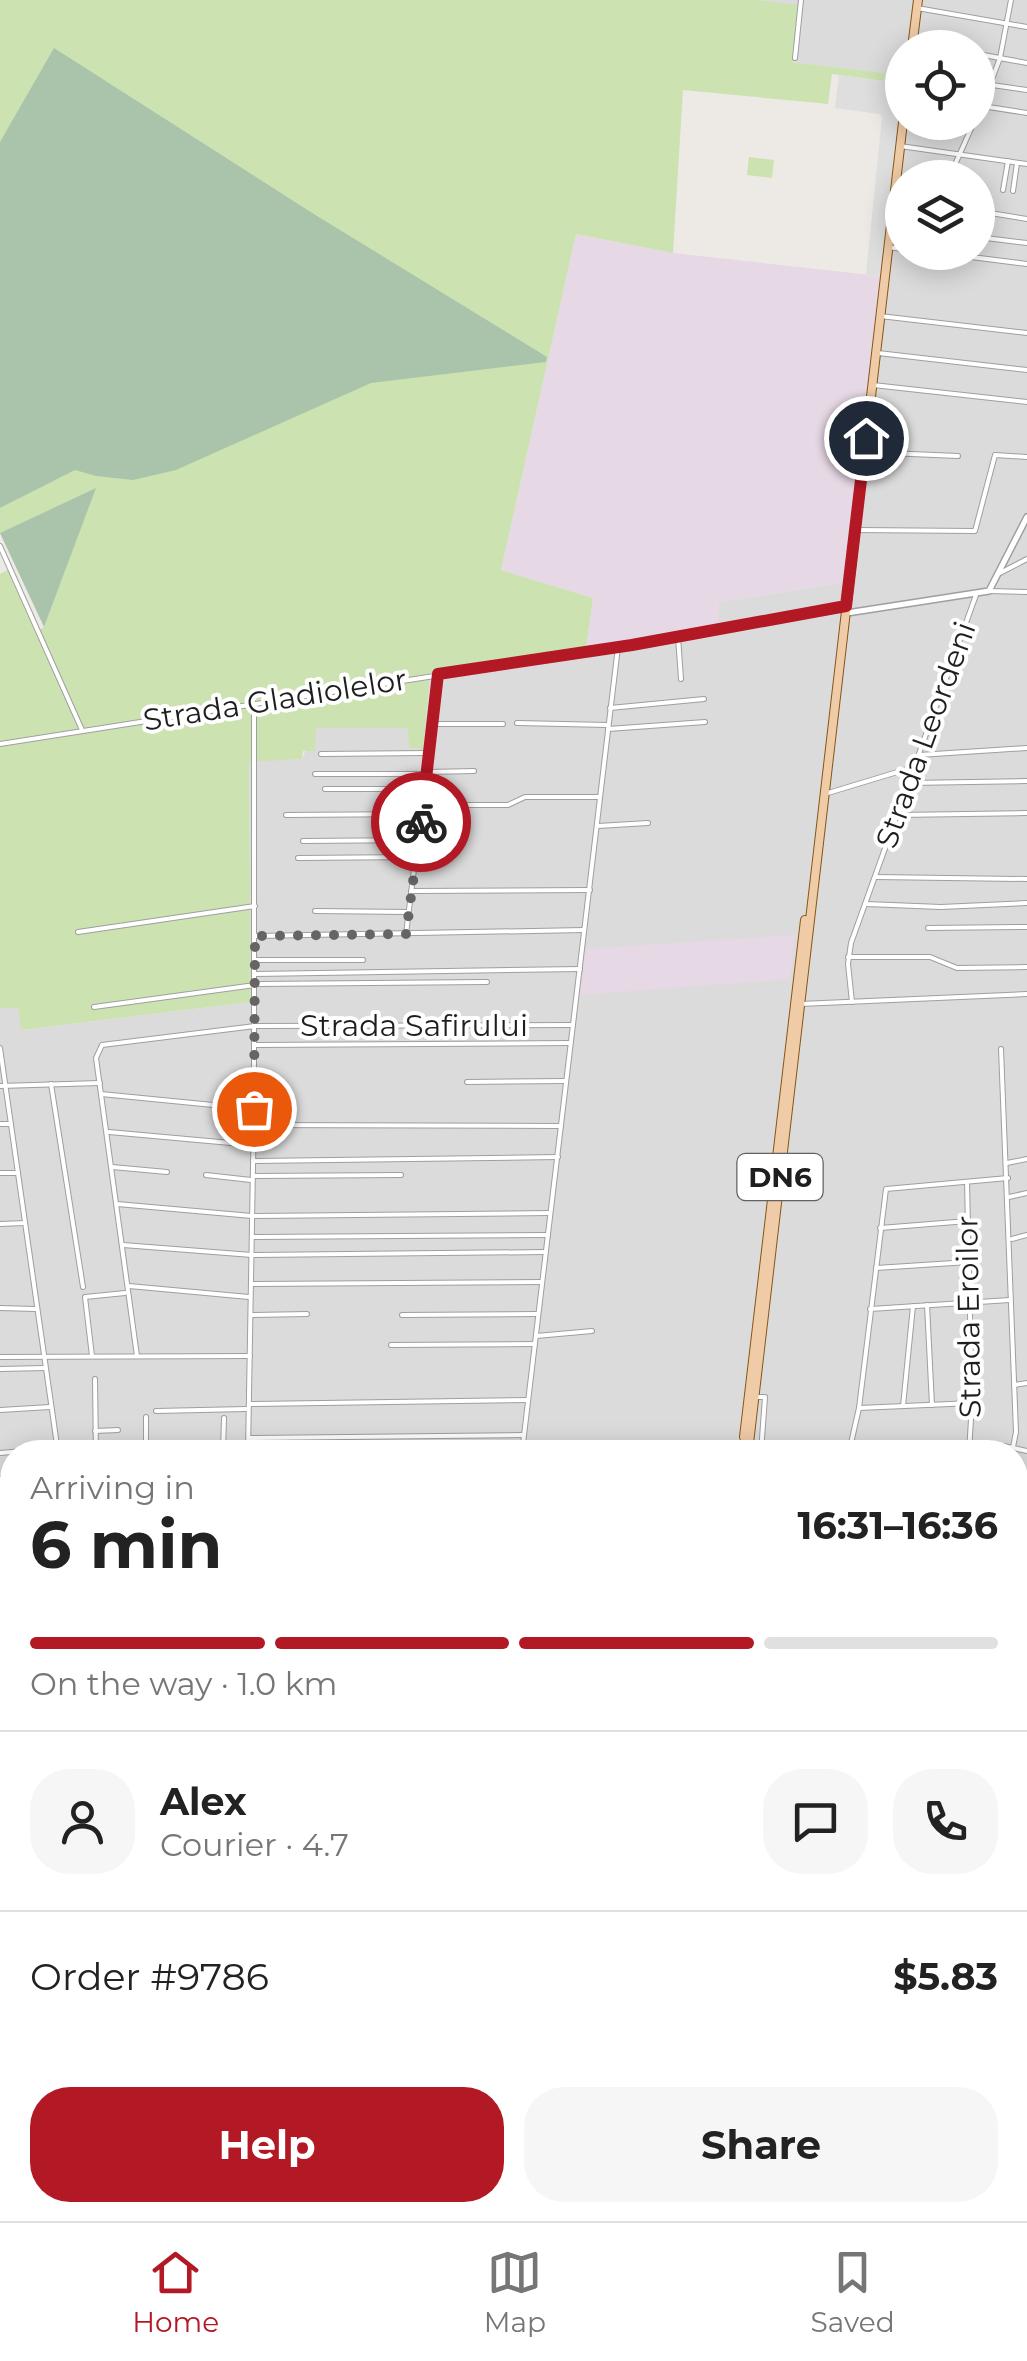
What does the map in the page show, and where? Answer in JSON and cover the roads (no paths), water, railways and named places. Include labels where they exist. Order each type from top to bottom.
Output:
[{"type":"main road","points":[[914,30],[918,4]]},
{"type":"main road","name":"DN6","points":[[899,160],[901,140]]},
{"type":"main road","name":"DN6","points":[[748,1440],[885,270]]},
{"type":"main road","name":"DN6","points":[[748,1440],[800,952],[810,901]]},
{"type":"street","points":[[796,58],[801,0]]},
{"type":"street","points":[[995,73],[1011,0]]},
{"type":"street","points":[[918,4],[1027,27]]},
{"type":"street","points":[[995,57],[1027,63]]},
{"type":"street","points":[[995,86],[1027,90]]},
{"type":"street","points":[[995,108],[1027,113]]},
{"type":"street","points":[[957,160],[966,140]]},
{"type":"street","points":[[900,146],[1027,164]]},
{"type":"street","points":[[1004,190],[1008,162]]},
{"type":"street","points":[[1013,191],[1016,163]]},
{"type":"street","points":[[995,214],[1027,219]]},
{"type":"street","points":[[995,239],[1027,243]]},
{"type":"street","points":[[995,260],[1027,264]]},
{"type":"street","points":[[880,316],[1027,333]]},
{"type":"street","points":[[876,352],[1027,370]]},
{"type":"street","points":[[872,385],[1027,402]]},
{"type":"street","points":[[864,452],[958,456]]},
{"type":"street","points":[[855,530],[975,531],[995,455],[1027,457]]},
{"type":"street","points":[[989,591],[1026,520]]},
{"type":"street","points":[[0,546],[82,730]]},
{"type":"street","points":[[1000,572],[1027,559]]},
{"type":"street","points":[[0,569],[9,564]]},
{"type":"street","points":[[846,610],[977,592],[1027,592]]},
{"type":"street","name":"Strada Leordeni","points":[[852,1002],[848,957],[977,592]]},
{"type":"street","name":"Strada Gladiolelor","points":[[0,744],[846,610]]},
{"type":"street","points":[[678,637],[681,679]]},
{"type":"street","points":[[524,1440],[618,647]]},
{"type":"street","points":[[406,934],[438,674]]},
{"type":"street","points":[[610,708],[704,699]]},
{"type":"street","points":[[254,706],[255,1026],[248,1438],[524,1436]]},
{"type":"street","points":[[517,724],[608,727],[705,722]]},
{"type":"street","points":[[432,724],[503,724]]},
{"type":"street","points":[[919,755],[1027,748]]},
{"type":"street","points":[[322,754],[429,753]]},
{"type":"street","points":[[824,795],[914,767]]},
{"type":"street","points":[[315,774],[474,771]]},
{"type":"street","points":[[908,783],[1027,781]]},
{"type":"street","points":[[325,789],[425,789]]},
{"type":"street","points":[[423,805],[508,805],[525,797],[600,797]]},
{"type":"street","points":[[898,814],[1027,813]]},
{"type":"street","points":[[286,815],[422,814]]},
{"type":"street","points":[[597,826],[648,822]]},
{"type":"street","points":[[304,841],[419,840]]},
{"type":"street","points":[[298,858],[416,857]]},
{"type":"street","name":"Strada Leordeni","points":[[876,877],[1027,879]]},
{"type":"street","points":[[412,892],[590,890]]},
{"type":"street","points":[[866,904],[941,907],[1027,902]]},
{"type":"street","points":[[78,932],[255,906]]},
{"type":"street","points":[[316,912],[408,912]]},
{"type":"street","points":[[928,928],[1027,927]]},
{"type":"street","points":[[255,936],[584,930]]},
{"type":"street","points":[[848,957],[930,956],[957,968],[1027,967]]},
{"type":"street","points":[[255,960],[362,960]]},
{"type":"street","points":[[255,974],[580,969]]},
{"type":"street","points":[[94,1007],[255,985],[486,982]]},
{"type":"street","points":[[800,1004],[1027,994]]},
{"type":"street","name":"Strada Safirului","points":[[100,1084],[96,1054],[102,1046],[255,1026],[573,1025]]},
{"type":"street","points":[[254,1045],[572,1043]]},
{"type":"street","points":[[0,1048],[57,1440]]},
{"type":"street","points":[[1001,1049],[1014,1440]]},
{"type":"street","points":[[467,1082],[566,1082]]},
{"type":"street","points":[[52,1084],[82,1287]]},
{"type":"street","points":[[3,1086],[100,1084],[136,1356]]},
{"type":"street","points":[[101,1094],[254,1109]]},
{"type":"street","points":[[0,1124],[11,1124]]},
{"type":"street","points":[[254,1125],[561,1126]]},
{"type":"street","points":[[106,1132],[253,1145]]},
{"type":"street","points":[[253,1160],[558,1158]]},
{"type":"street","points":[[1007,1163],[1027,1159]]},
{"type":"street","points":[[112,1167],[167,1172]]},
{"type":"street","points":[[0,1173],[18,1173]]},
{"type":"street","points":[[206,1175],[253,1178],[402,1174]]},
{"type":"street","points":[[852,1440],[860,1408],[886,1189],[1008,1178]]},
{"type":"street","name":"Strada Eroilor","points":[[967,1182],[970,1440]]},
{"type":"street","points":[[1008,1197],[1027,1194]]},
{"type":"street","points":[[117,1204],[252,1216],[550,1213]]},
{"type":"street","points":[[880,1228],[968,1222]]},
{"type":"street","points":[[0,1224],[25,1224]]},
{"type":"street","points":[[1010,1239],[1027,1235]]},
{"type":"street","points":[[252,1237],[548,1236]]},
{"type":"street","points":[[123,1245],[252,1255],[545,1252]]},
{"type":"street","points":[[876,1268],[969,1262]]},
{"type":"street","points":[[251,1284],[542,1282]]},
{"type":"street","points":[[129,1286],[251,1297]]},
{"type":"street","points":[[92,1356],[85,1296],[125,1293]]},
{"type":"street","points":[[870,1309],[1012,1300]]},
{"type":"street","points":[[903,1406],[913,1306]]},
{"type":"street","points":[[928,1306],[932,1405]]},
{"type":"street","points":[[0,1308],[38,1309]]},
{"type":"street","points":[[251,1315],[307,1314]]},
{"type":"street","points":[[402,1316],[538,1314]]},
{"type":"street","points":[[536,1336],[592,1332]]},
{"type":"street","points":[[391,1345],[535,1344]]},
{"type":"street","points":[[0,1357],[250,1356]]},
{"type":"street","points":[[0,1369],[46,1368]]},
{"type":"street","points":[[95,1379],[96,1440]]},
{"type":"street","points":[[1014,1386],[1027,1382]]},
{"type":"street","points":[[754,1397],[765,1397],[762,1440]]},
{"type":"street","points":[[156,1411],[528,1400]]},
{"type":"street","points":[[860,1408],[972,1403]]},
{"type":"street","points":[[0,1410],[52,1406]]},
{"type":"street","points":[[146,1417],[146,1440]]},
{"type":"street","points":[[224,1418],[224,1440]]},
{"type":"street","points":[[96,1431],[118,1430]]}]
